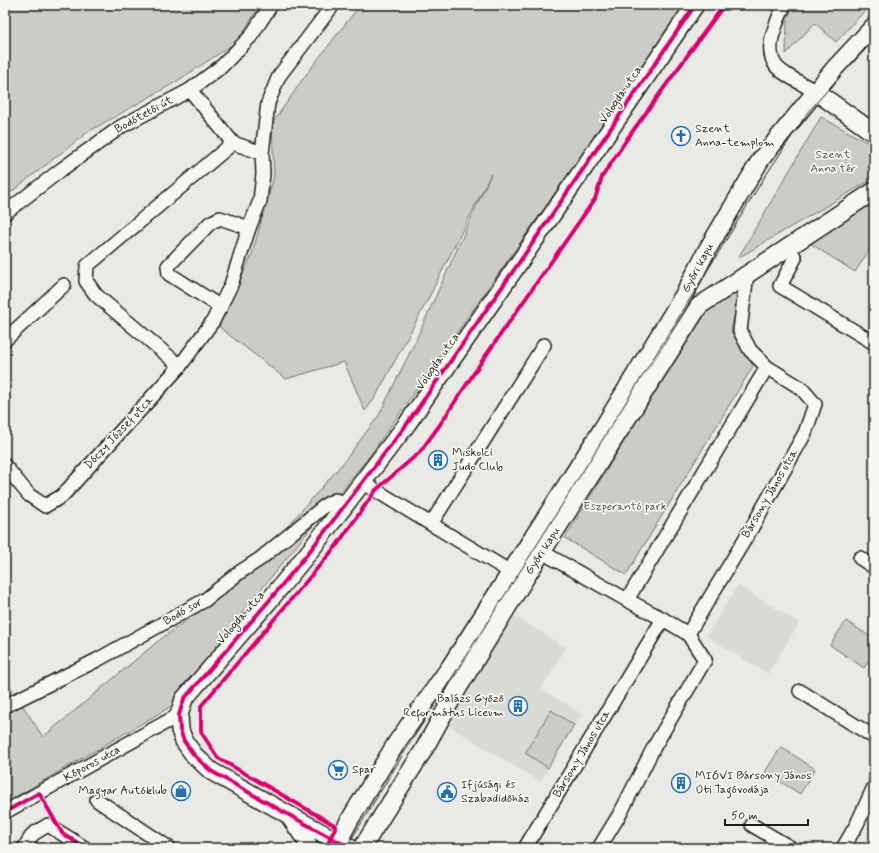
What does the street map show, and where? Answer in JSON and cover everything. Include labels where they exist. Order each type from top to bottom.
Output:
[{"type":"street","name":"Bodótetői út","points":[[5,213],[62,169],[122,126],[190,90],[222,66],[251,36],[271,5]]},
{"type":"street","name":"Dóczy József utca","points":[[5,466],[29,495],[45,506],[62,496],[180,366],[213,321],[231,286],[249,228],[260,201],[263,174],[262,153],[268,103],[279,76],[333,5]]},
{"type":"street","name":"Vologda utca","points":[[179,716],[184,699],[309,552],[406,424],[534,241],[695,5]]},
{"type":"street","points":[[784,5],[770,44],[772,58],[776,67],[815,91],[874,133]]},
{"type":"street","name":"Győri kapu","points":[[536,548],[601,431],[685,294],[707,250],[761,159],[834,68],[874,26]]},
{"type":"street","points":[[190,90],[233,143],[262,153]]},
{"type":"street","points":[[180,366],[96,295],[86,281],[87,266],[233,143]]},
{"type":"street","points":[[747,273],[874,191]]},
{"type":"street","points":[[221,307],[169,274],[168,266],[210,223],[220,218],[249,228]]},
{"type":"street","points":[[788,247],[795,258],[780,286],[874,343]]},
{"type":"street","name":"Győri kapu","points":[[341,846],[350,821],[397,742],[450,667],[518,576],[699,306],[747,273]]},
{"type":"street","name":"Bársony János utca","points":[[688,634],[751,529],[805,433],[815,404],[801,388],[767,367],[750,350],[740,331],[747,273]]},
{"type":"street","points":[[5,340],[64,285]]},
{"type":"street","points":[[362,482],[430,524],[544,345]]},
{"type":"street","points":[[627,600],[767,367]]},
{"type":"street","name":"Bodó sor","points":[[5,706],[97,660],[205,600],[240,572],[260,559],[327,504],[335,500],[346,503]]},
{"type":"street","name":"Győri kapu","points":[[430,524],[518,576]]},
{"type":"street","points":[[536,548],[627,600],[664,619],[688,634],[705,660],[654,747],[620,812],[599,848]]},
{"type":"street","points":[[860,558],[874,567]]},
{"type":"street","name":"Győri kapu","points":[[362,848],[423,751],[518,576]]},
{"type":"street","name":"Bársony János utca","points":[[525,848],[664,619]]},
{"type":"street","points":[[800,691],[874,737]]},
{"type":"street","points":[[179,716],[180,730],[184,741],[194,755],[211,770],[341,846]]},
{"type":"street","name":"Kőporos utca","points":[[5,812],[179,716]]},
{"type":"street","points":[[843,848],[857,824],[874,787]]},
{"type":"street","points":[[97,800],[169,848]]},
{"type":"street","points":[[289,816],[305,839],[309,848]]},
{"type":"street","points":[[24,848],[33,834],[48,825],[85,848]]},
{"type":"street","points":[[752,825],[791,848]]},
{"type":"shaded area","points":[[738,585],[799,623],[768,674],[706,636]]},
{"type":"shaded area","points":[[513,615],[566,648],[541,689],[582,714],[540,782],[446,724]]},
{"type":"green space","points":[[5,5],[260,5],[238,41],[176,82],[88,132],[5,197]]},
{"type":"green space","points":[[360,5],[684,5],[578,161],[368,458],[233,624],[177,703],[5,803],[5,678],[43,737],[157,642],[239,582],[343,463],[379,415],[416,340],[491,174],[426,303],[375,398],[365,411],[344,362],[286,379],[219,327],[252,254],[274,176],[272,124],[305,76]]},
{"type":"green space","points":[[794,5],[870,5],[836,42],[815,23],[786,54],[787,20]]},
{"type":"green space","name":"Szent Anna tér","points":[[821,117],[874,146],[874,178],[738,258]]},
{"type":"green space","points":[[874,199],[874,243],[855,272],[808,242]]},
{"type":"green space","name":"Eszperantó park","points":[[741,286],[731,331],[753,366],[626,575],[565,538],[706,307]]},
{"type":"green space","points":[[846,621],[874,639],[874,653],[864,668],[830,645]]},
{"type":"green space","points":[[551,710],[574,725],[548,768],[525,753]]},
{"type":"green space","points":[[781,747],[815,769],[800,794],[765,772]]},
{"type":"tram line","points":[[346,848],[410,743],[535,548],[764,178],[808,112],[874,38]]},
{"type":"cycle path","points":[[350,848],[211,771],[194,755],[184,741],[180,730],[179,715],[184,699],[309,552],[407,424],[695,5]]},
{"type":"cycle path","points":[[326,848],[336,826],[218,758],[201,732],[201,706],[337,545],[376,490],[420,452],[595,199],[602,177],[627,139],[724,5]]},
{"type":"cycle path","points":[[5,812],[39,793],[62,833],[85,848]]},
{"type":"place","name":"Szent Anna-templom","points":[[681,136]]},
{"type":"place","name":"Miskolci Judo Club","points":[[438,460]]},
{"type":"place","name":"Balázs Győző Református Líceum","points":[[518,706]]},
{"type":"place","name":"Spar","points":[[338,770]]},
{"type":"place","name":"MIÓVI Bársony János Úti Tagóvodája","points":[[681,783]]},
{"type":"place","name":"Magyar Autóklub","points":[[181,791]]},
{"type":"place","name":"Ifjúsági és Szabadidőház","points":[[447,792]]}]
